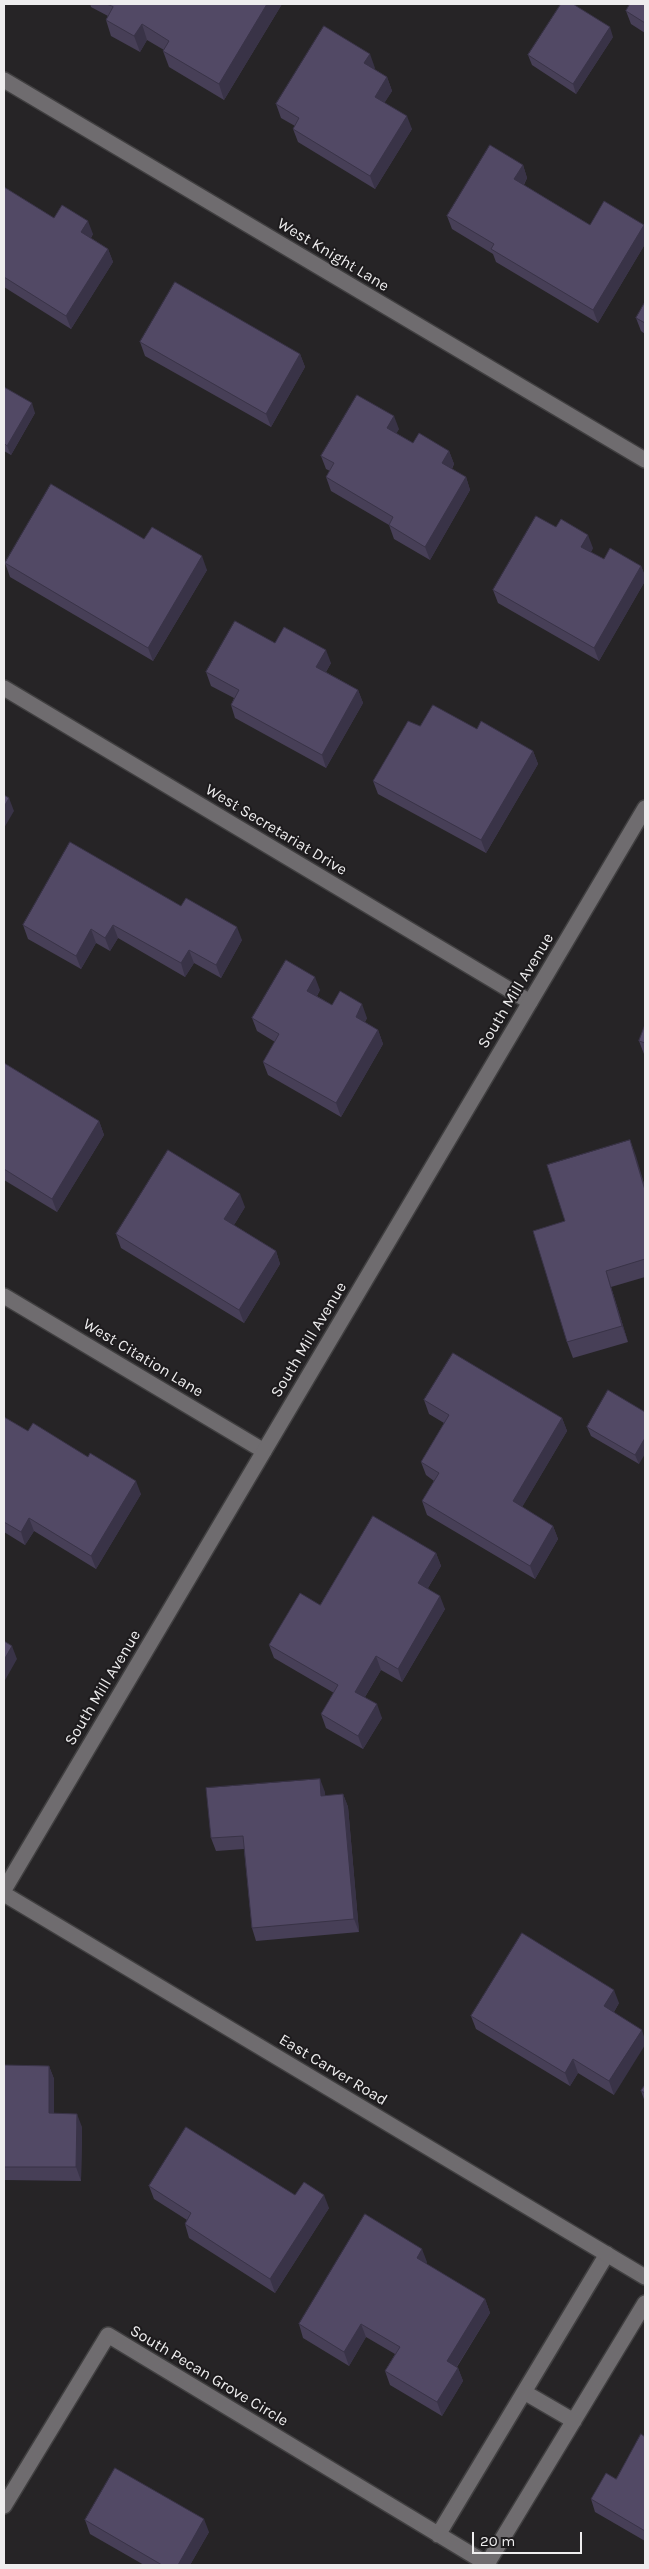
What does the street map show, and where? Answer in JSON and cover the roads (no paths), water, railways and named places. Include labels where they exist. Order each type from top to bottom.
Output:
[{"type":"street","name":"West Knight Lane","points":[[4,80],[645,460]]},
{"type":"street","name":"West Secretariat Drive","points":[[4,688],[530,1002]]},
{"type":"street","name":"South Mill Avenue","points":[[4,1892],[645,808]]},
{"type":"street","name":"West Citation Lane","points":[[4,1296],[264,1451]]},
{"type":"street","name":"East Carver Road","points":[[4,1892],[645,2277]]},
{"type":"street","points":[[438,2535],[607,2254]]},
{"type":"street","name":"South Pecan Grove Circle","points":[[4,2506],[108,2335],[488,2565],[645,2302]]},
{"type":"street","points":[[524,2392],[574,2421]]}]
